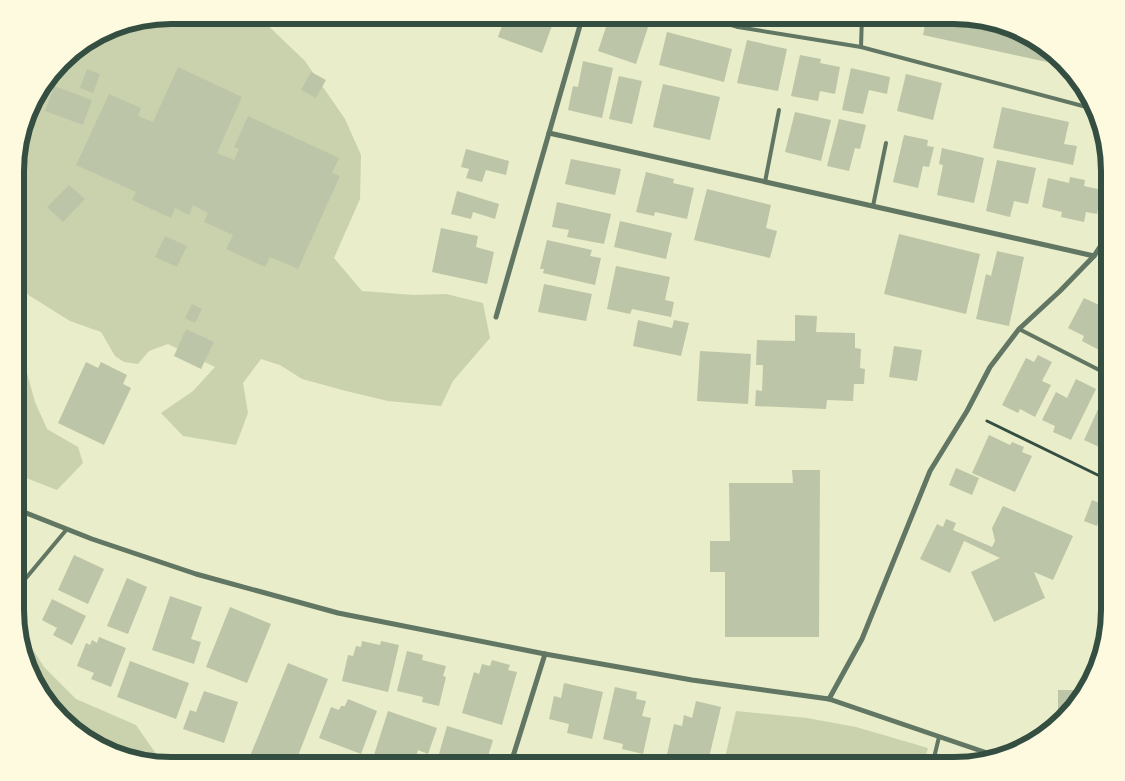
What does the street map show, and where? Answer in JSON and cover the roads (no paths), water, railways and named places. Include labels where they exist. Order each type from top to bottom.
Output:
[{"type":"street","points":[[496,318],[580,24]]},
{"type":"street","points":[[549,133],[1094,256]]},
{"type":"street","points":[[829,699],[862,638],[930,471],[967,411],[990,367],[1019,329],[1060,291],[1094,256],[1101,246]]},
{"type":"street","points":[[24,512],[92,539],[196,574],[338,613],[545,654],[692,680],[829,699],[988,753]]},
{"type":"street","points":[[513,757],[545,654]]},
{"type":"lane","points":[[728,24],[861,47],[1087,107]]},
{"type":"lane","points":[[861,47],[862,24]]},
{"type":"lane","points":[[764,182],[779,110]]},
{"type":"lane","points":[[873,206],[886,143]]},
{"type":"lane","points":[[1019,329],[1101,370]]},
{"type":"lane","points":[[24,580],[67,529]]},
{"type":"lane","points":[[934,757],[940,737]]}]
